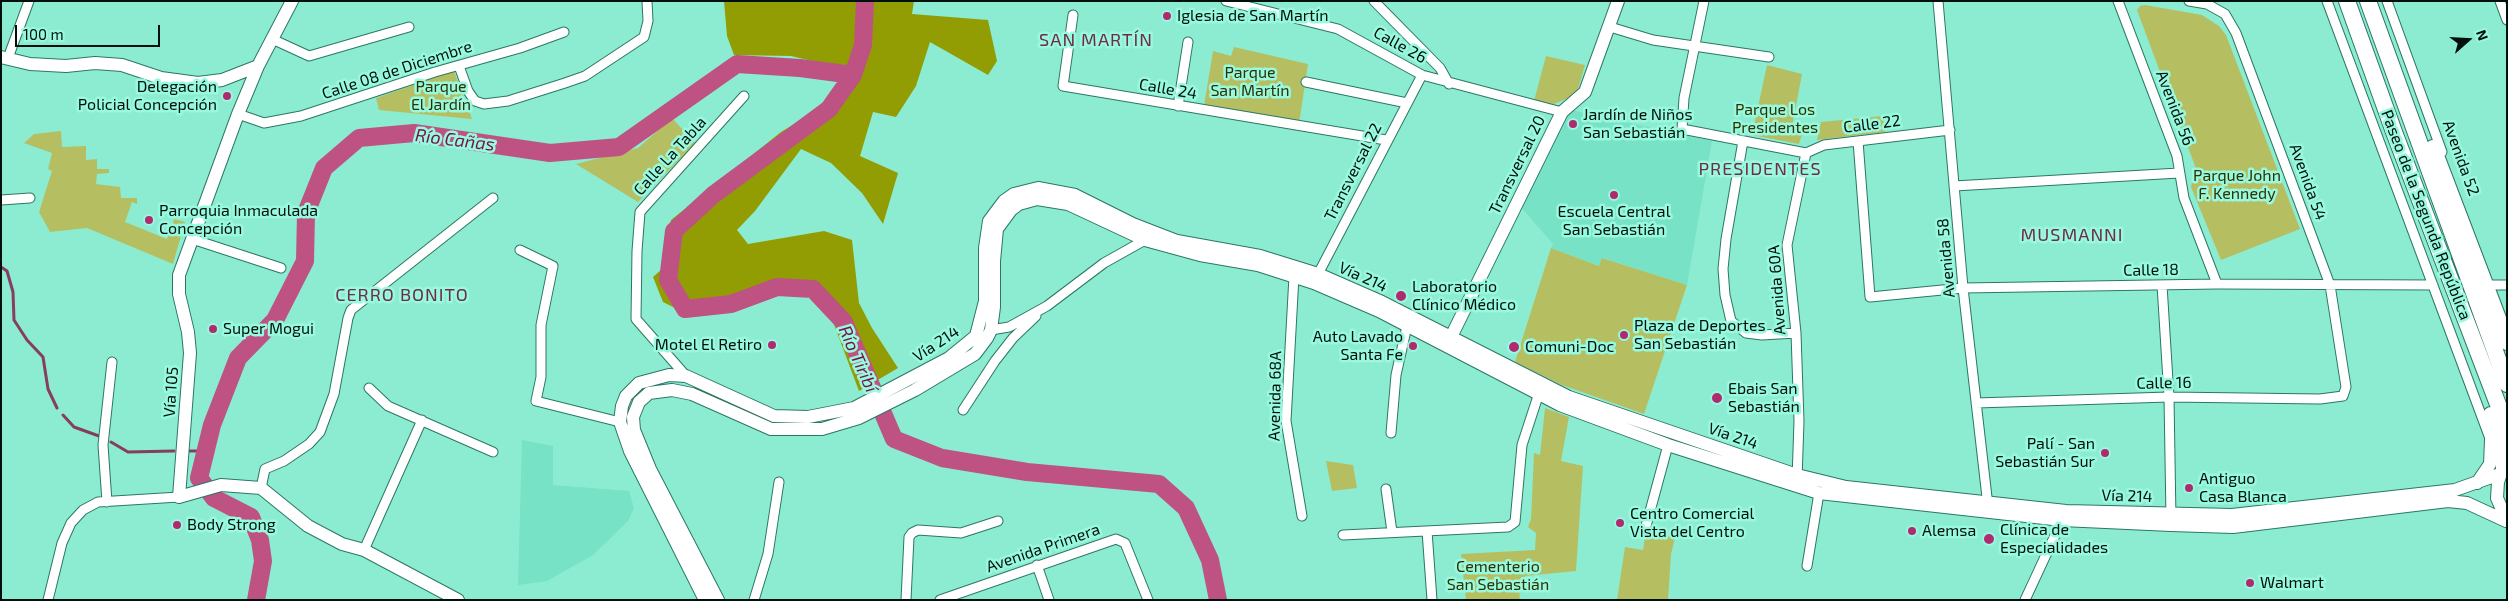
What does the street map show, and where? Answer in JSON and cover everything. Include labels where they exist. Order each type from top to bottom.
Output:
[{"type":"highway","name":"Paseo de la Segunda República","points":[[2347,1],[2394,132],[2507,428]]},
{"type":"highway","name":"Paseo de la Segunda República","points":[[2368,1],[2507,384]]},
{"type":"highway","points":[[2394,72],[2423,121],[2507,342]]},
{"type":"highway","points":[[2394,132],[2418,209],[2498,433],[2503,469]]},
{"type":"main road","name":"Vía 105","points":[[179,496],[190,353],[188,332],[179,294],[179,282],[192,239],[238,114],[258,66],[292,1]]},
{"type":"main road","name":"Transversal 20","points":[[1449,342],[1562,112],[1585,92],[1618,1]]},
{"type":"main road","points":[[4,58],[30,64],[66,66],[95,63],[122,65],[162,78],[198,83],[222,80],[258,66]]},
{"type":"main road","name":"Vía 214","points":[[912,385],[976,336],[985,301],[985,248],[988,221],[1004,201],[1014,194],[1038,188],[1075,195],[1148,236],[1260,256],[1316,279],[1382,302],[1449,342],[1540,390],[1668,445],[1796,481],[2064,516],[2171,520],[2233,526],[2448,502],[2467,503],[2507,521]]},
{"type":"main road","name":"Vía 214","points":[[718,600],[650,469],[634,430],[633,417],[639,402],[649,393],[672,390],[692,394],[771,429],[822,429],[975,354],[995,329],[994,261],[997,229],[1011,210],[1019,204],[1037,199],[1068,204],[1200,255],[1258,265],[1294,276],[1316,279],[1407,326],[1449,342]]},
{"type":"main road","name":"Vía 214","points":[[620,422],[622,406],[626,396],[638,383],[669,375],[686,376],[774,416],[808,417],[857,413]]},
{"type":"main road","name":"Vía 214","points":[[1540,390],[1569,397],[1796,481],[1819,493],[1872,501],[1988,506]]},
{"type":"main road","points":[[620,422],[630,451],[706,600]]},
{"type":"main road","points":[[2477,484],[2490,464],[2491,440]]},
{"type":"main road","points":[[2503,469],[2497,498],[2507,521]]},
{"type":"main road","name":"Vía 214","points":[[2171,520],[2455,490],[2477,484],[2503,469]]},
{"type":"main road","points":[[179,496],[221,485],[261,488],[308,526],[342,544],[364,550],[458,600]]},
{"type":"street","points":[[4,58],[29,1]]},
{"type":"street","points":[[459,66],[468,91],[475,101],[484,104],[508,101],[565,83],[585,76],[644,37],[648,26],[646,1]]},
{"type":"street","name":"Calle 26","points":[[1226,1],[1338,29],[1422,75],[1450,84],[1562,112]]},
{"type":"street","points":[[1374,1],[1440,68],[1450,84]]},
{"type":"street","points":[[1704,1],[1684,98],[1682,129],[1806,153]]},
{"type":"street","name":"Avenida 58","points":[[1938,1],[1963,288],[1988,506]]},
{"type":"street","name":"Avenida 56","points":[[2118,1],[2177,156],[2184,198],[2217,284]]},
{"type":"street","name":"Avenida 54","points":[[2189,1],[2207,4],[2225,14],[2236,33],[2330,285],[2346,387]]},
{"type":"street","points":[[2327,1],[2503,469]]},
{"type":"street","name":"Avenida 52","points":[[2387,1],[2507,326]]},
{"type":"street","points":[[2500,1],[2507,20]]},
{"type":"street","name":"Calle 24","points":[[1073,15],[1062,86],[1386,140]]},
{"type":"street","points":[[272,39],[308,56],[409,27]]},
{"type":"street","points":[[1610,27],[1653,40],[1695,48],[1769,57]]},
{"type":"street","name":"Calle 08 de Diciembre","points":[[238,114],[264,123],[301,116],[564,32]]},
{"type":"street","points":[[1178,106],[1188,42]]},
{"type":"street","name":"Transversal 22","points":[[1316,279],[1386,140],[1422,75]]},
{"type":"street","points":[[1306,82],[1407,103]]},
{"type":"street","name":"Calle La Tabla","points":[[686,376],[636,319],[637,251],[640,212],[744,96]]},
{"type":"street","name":"Calle 22","points":[[1806,153],[1824,145],[1950,130]]},
{"type":"street","points":[[1743,141],[1726,239],[1725,295],[1731,321],[1746,333],[1762,335],[1796,333]]},
{"type":"street","name":"Calle 18","points":[[1858,141],[1870,297],[1963,288],[2217,284],[2433,285]]},
{"type":"street","name":"Avenida 60A","points":[[1796,481],[1799,421],[1796,333],[1786,244],[1806,153]]},
{"type":"street","points":[[1954,186],[2179,172]]},
{"type":"street","points":[[1,200],[30,198]]},
{"type":"street","points":[[261,488],[265,469],[284,461],[309,444],[320,432],[334,394],[351,310],[493,198]]},
{"type":"street","points":[[1004,349],[995,329],[1013,325],[1047,306],[1104,263],[1148,236]]},
{"type":"street","points":[[192,239],[281,268]]},
{"type":"street","points":[[520,250],[553,266],[541,325],[541,377],[536,401],[620,422]]},
{"type":"street","name":"Avenida 68A","points":[[1294,276],[1286,421],[1302,516]]},
{"type":"street","points":[[2162,285],[2169,397],[2171,520]]},
{"type":"street","points":[[2492,286],[2507,285]]},
{"type":"street","points":[[963,410],[1004,349],[1047,306]]},
{"type":"street","points":[[1391,433],[1396,375],[1407,326]]},
{"type":"street","points":[[108,502],[103,445],[112,362]]},
{"type":"street","name":"Calle 16","points":[[1976,403],[2169,397],[2320,399],[2343,396],[2346,387]]},
{"type":"street","points":[[369,388],[388,406],[492,452]]},
{"type":"street","points":[[1343,535],[1508,527],[1515,522],[1522,446],[1540,390]]},
{"type":"street","points":[[364,550],[422,420]]},
{"type":"street","points":[[1646,526],[1668,445]]},
{"type":"street","points":[[754,600],[768,554],[779,482]]},
{"type":"street","points":[[1386,488],[1392,532]]},
{"type":"street","points":[[1806,566],[1819,493]]},
{"type":"street","points":[[48,600],[62,543],[71,523],[83,510],[98,502],[179,496]]},
{"type":"street","points":[[2025,600],[2064,516]]},
{"type":"street","points":[[906,600],[909,538],[912,533],[918,530],[961,533],[998,521]]},
{"type":"street","points":[[1427,531],[1432,600]]},
{"type":"street","name":"Avenida Primera","points":[[940,600],[1037,564],[1116,539],[1122,540],[1125,543],[1148,600]]},
{"type":"street","points":[[1037,564],[1049,600]]},
{"type":"shaded area","points":[[724,1],[914,1],[912,14],[988,20],[997,61],[988,75],[930,42],[916,86],[896,117],[873,112],[860,156],[898,173],[883,224],[862,193],[831,163],[801,149],[755,211],[737,230],[748,244],[824,231],[852,240],[859,303],[872,328],[898,368],[859,391],[820,287],[776,293],[715,310],[681,311],[663,302],[653,277],[662,269],[671,220],[781,132],[854,88],[829,65],[791,56],[734,55],[727,36]]},
{"type":"shaded area","name":"Escuela Central San Sebastián","points":[[1571,110],[1712,141],[1687,285],[1603,258],[1600,266],[1551,248],[1553,244],[1520,206],[1564,117]]},
{"type":"shaded area","points":[[522,440],[553,446],[553,485],[629,491],[634,508],[628,521],[593,555],[547,581],[518,585]]},
{"type":"green space","name":"Parque John F. Kennedy","points":[[2145,5],[2202,15],[2219,26],[2226,35],[2300,229],[2221,260],[2191,187],[2195,166],[2137,10],[2140,6]]},
{"type":"green space","name":"Parque San Martín","points":[[1234,47],[1308,64],[1299,124],[1204,106],[1213,51],[1231,56]]},
{"type":"green space","points":[[1546,56],[1585,65],[1578,89],[1571,97],[1554,104],[1534,101]]},
{"type":"green space","name":"Parque Los Presidentes","points":[[1767,65],[1802,74],[1792,127],[1803,131],[1799,144],[1752,135]]},
{"type":"green space","name":"Parque El Jardín","points":[[454,71],[472,119],[379,110],[376,98]]},
{"type":"green space","points":[[1883,116],[1885,132],[1817,140],[1821,122]]},
{"type":"green space","points":[[672,118],[695,143],[638,202],[576,164],[638,148]]},
{"type":"green space","points":[[61,131],[62,147],[86,146],[86,160],[97,159],[97,169],[109,169],[109,173],[97,174],[96,184],[120,187],[121,198],[137,198],[137,204],[132,202],[125,222],[167,239],[169,234],[173,235],[176,225],[173,223],[174,219],[185,222],[173,264],[87,228],[50,232],[39,212],[52,171],[48,169],[52,153],[24,143],[34,134]]},
{"type":"green space","name":"Plaza de Deportes San Sebastián","points":[[1551,248],[1599,266],[1602,258],[1687,285],[1644,414],[1562,385],[1515,362]]},
{"type":"green space","name":"Cementerio San Sebastián","points":[[1545,408],[1569,417],[1561,461],[1583,466],[1576,571],[1525,576],[1519,589],[1520,600],[1466,600],[1461,554],[1535,550],[1536,533],[1528,527],[1531,519],[1534,453],[1540,455]]},
{"type":"green space","points":[[1326,461],[1353,465],[1357,488],[1332,491]]},
{"type":"green space","points":[[1646,530],[1675,538],[1671,554],[1668,600],[1617,600],[1625,547],[1643,550]]},
{"type":"waterway","name":"Río Tiribí","points":[[865,1],[863,45],[853,75],[829,109],[713,195],[674,231],[668,280],[685,309],[731,304],[777,287],[813,289],[844,322],[894,439],[942,458],[1027,472],[1159,484],[1186,508],[1210,560],[1218,600]]},
{"type":"waterway","name":"Río Cañas","points":[[256,600],[263,561],[260,540],[251,517],[214,498],[199,478],[212,425],[238,358],[275,320],[305,261],[306,213],[324,168],[359,138],[414,133],[550,153],[619,147],[737,64],[800,68],[853,75]]},
{"type":"waterway","points":[[1,267],[7,271],[13,292],[14,320],[27,340],[43,357],[48,389],[57,408]]},
{"type":"waterway","points":[[63,415],[74,427],[99,436]]},
{"type":"waterway","points":[[111,442],[128,452],[174,451]]},
{"type":"waterway","points":[[188,451],[206,451]]},
{"type":"place","name":"Iglesia de San Martín","points":[[1167,16]]},
{"type":"place","name":"Delegación Policial Concepción","points":[[227,96]]},
{"type":"place","name":"Jardín de Niños San Sebastián","points":[[1573,124]]},
{"type":"place","name":"Escuela Central San Sebastián","points":[[1614,195]]},
{"type":"place","name":"Parroquia Inmaculada Concepción","points":[[149,220]]},
{"type":"place","name":"Laboratorio Clínico Médico","points":[[1401,296]]},
{"type":"place","name":"Super Mogui","points":[[213,329]]},
{"type":"place","name":"Plaza de Deportes San Sebastián","points":[[1624,335]]},
{"type":"place","name":"Motel El Retiro","points":[[772,345]]},
{"type":"place","name":"Auto Lavado Santa Fe","points":[[1413,346]]},
{"type":"place","name":"Comuni-Doc","points":[[1514,347]]},
{"type":"place","name":"Ebais San Sebastián","points":[[1717,398]]},
{"type":"place","name":"Palí - San Sebastián Sur","points":[[2105,453]]},
{"type":"place","name":"Antiguo Casa Blanca","points":[[2189,488]]},
{"type":"place","name":"Centro Comercial Vista del Centro","points":[[1620,523]]},
{"type":"place","name":"Body Strong","points":[[177,525]]},
{"type":"place","name":"Alemsa","points":[[1912,531]]},
{"type":"place","name":"Clínica de Especialidades","points":[[1989,539]]},
{"type":"place","name":"Walmart","points":[[2250,583]]},
{"type":"district","name":"SAN MARTÍN","points":[[1096,40]]},
{"type":"district","name":"PRESIDENTES","points":[[1760,169]]},
{"type":"district","name":"MUSMANNI","points":[[2072,235]]},
{"type":"district","name":"CERRO BONITO","points":[[402,295]]}]
